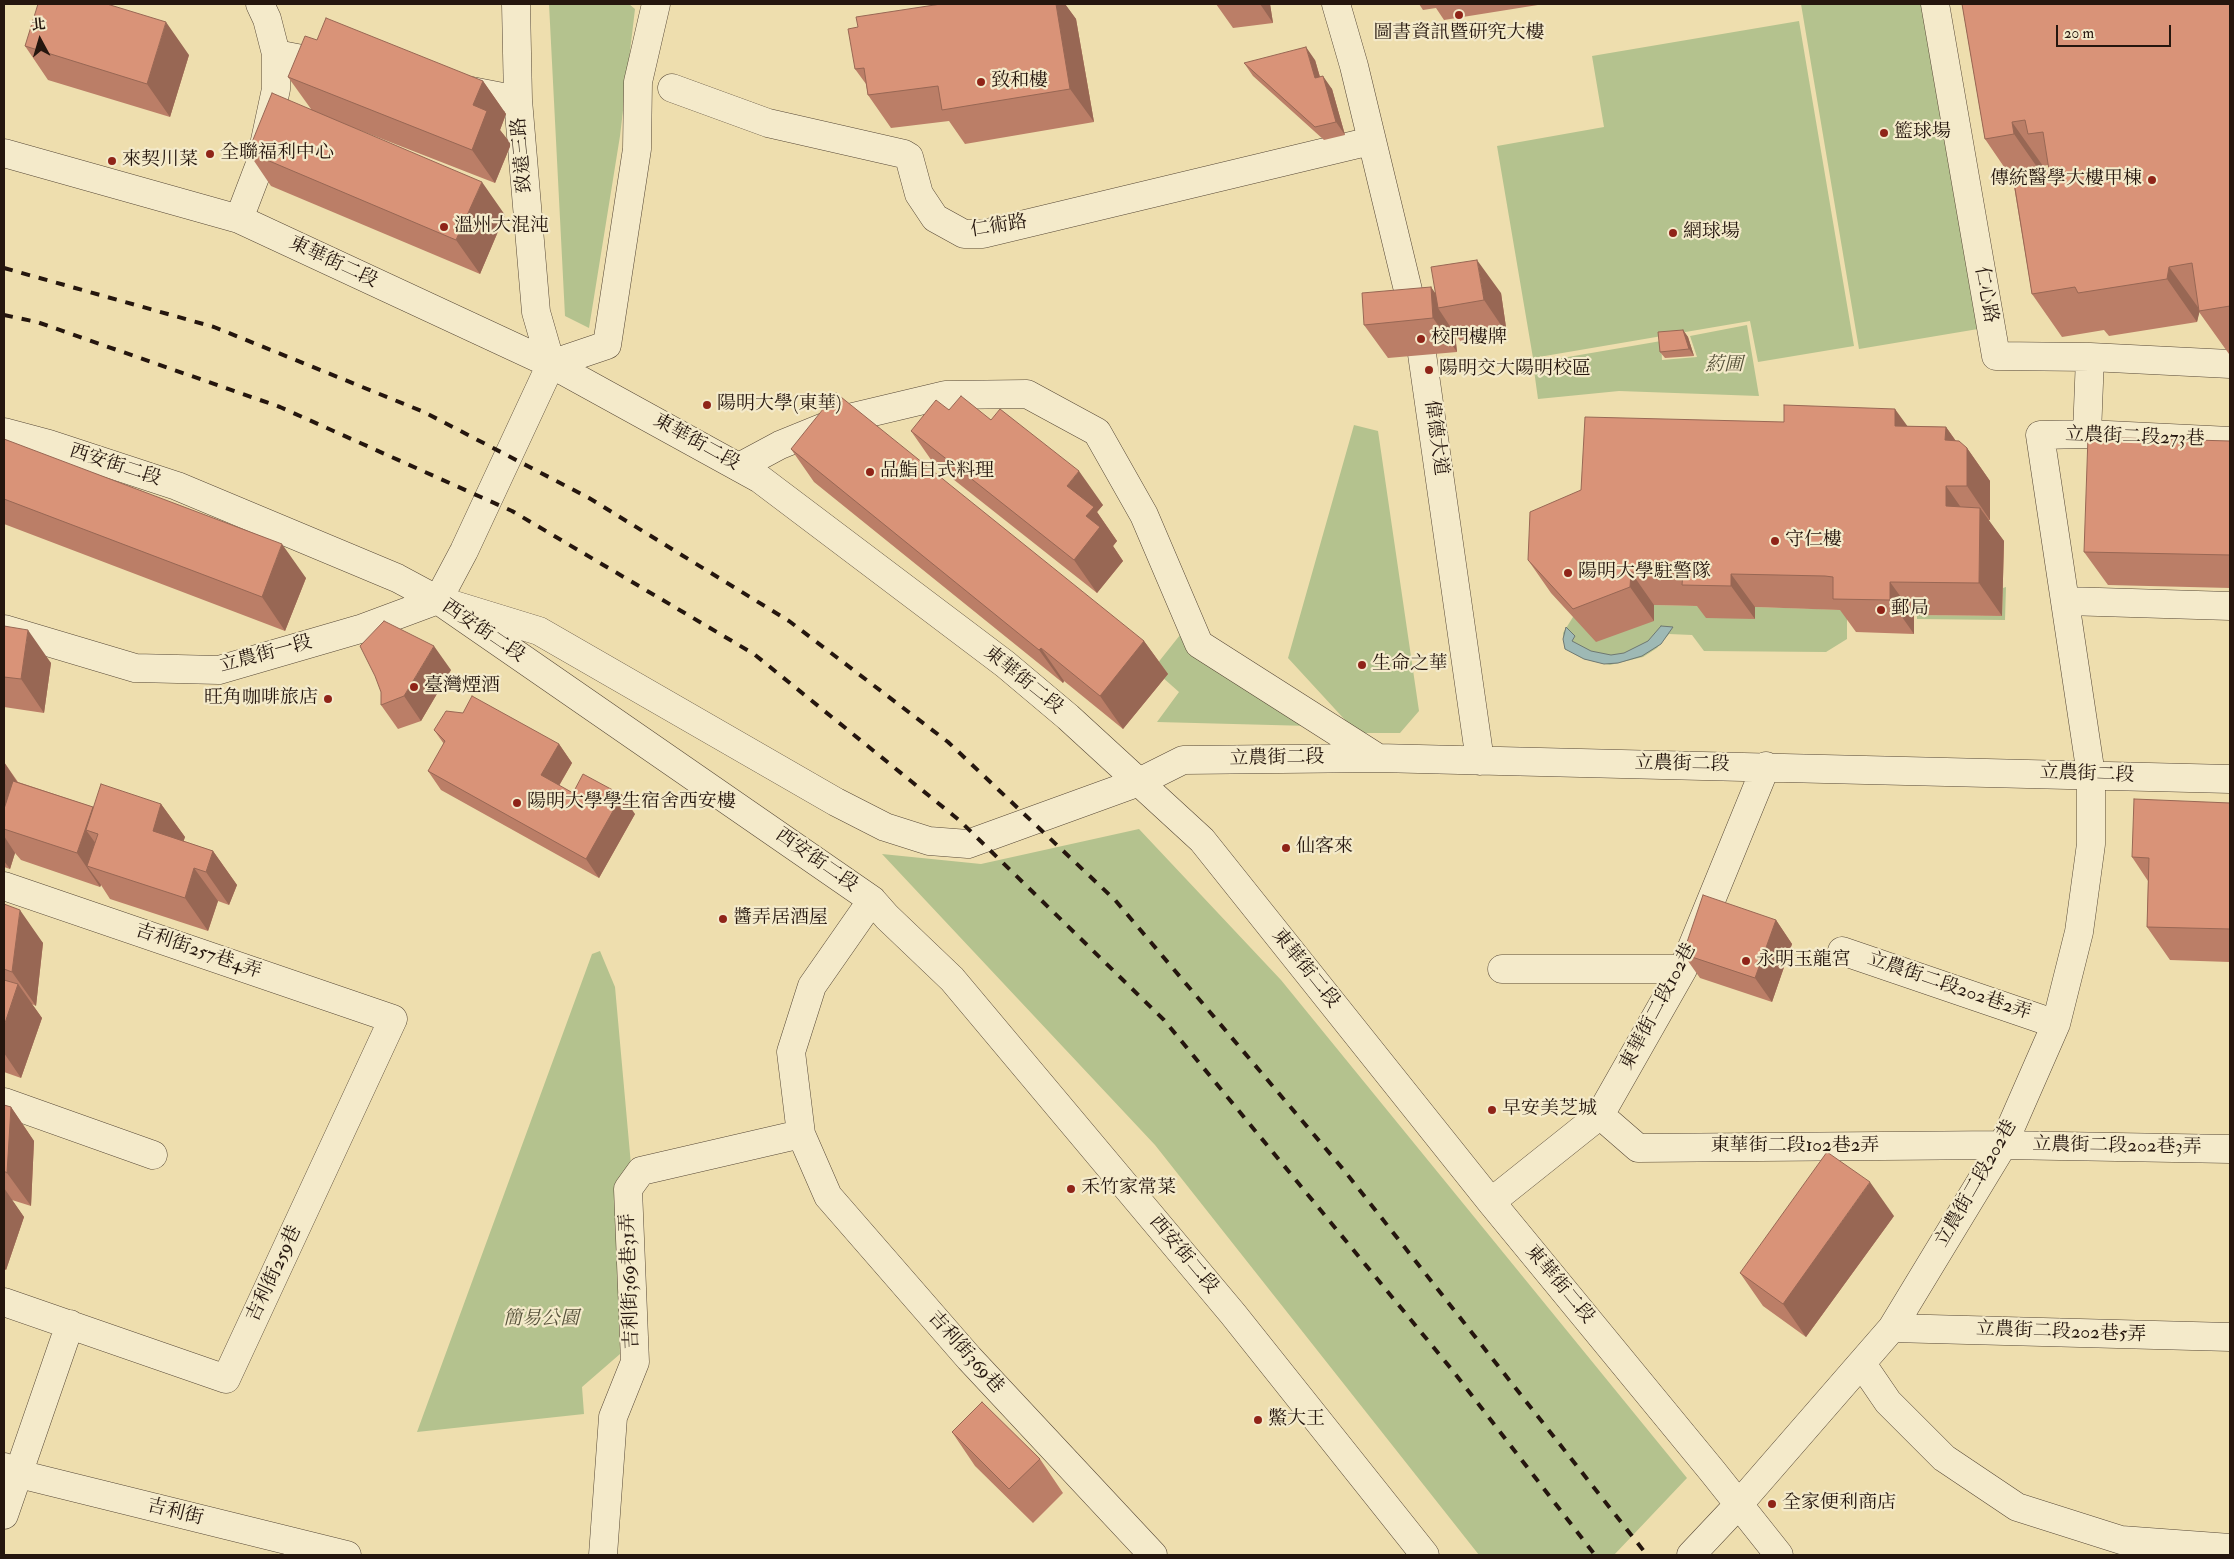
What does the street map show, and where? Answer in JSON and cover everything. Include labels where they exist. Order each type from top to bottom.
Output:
[{"type":"street","points":[[239,219],[260,164],[276,89],[276,54],[267,19],[260,4]]},
{"type":"street","name":"致遠三路","points":[[516,4],[518,100],[536,312],[551,364]]},
{"type":"street","points":[[438,600],[464,551],[551,364],[607,345],[637,149],[638,82],[656,4]]},
{"type":"street","name":"偉德大道","points":[[1336,4],[1354,66],[1420,340],[1480,761]]},
{"type":"street","name":"仁心路","points":[[1935,4],[1996,356],[2090,357],[2230,364]]},
{"type":"street","points":[[276,54],[354,69]]},
{"type":"street","points":[[431,83],[518,100]]},
{"type":"street","name":"仁術路","points":[[672,88],[768,123],[904,154],[909,157],[919,194],[935,218],[964,234],[983,234],[1371,141]]},
{"type":"street","name":"東華街二段","points":[[4,153],[239,219],[551,364],[760,479],[1005,664],[1202,840],[1491,1202],[1740,1504],[1779,1555]]},
{"type":"street","points":[[2087,434],[2090,357]]},
{"type":"street","points":[[739,467],[780,445],[844,419],[945,395],[1027,394],[1097,432],[1144,515],[1199,644],[1378,758]]},
{"type":"street","name":"西安街二段","points":[[4,432],[49,444],[177,486],[396,578],[438,600],[872,900],[886,917],[952,979],[1233,1314],[1425,1555]]},
{"type":"street","name":"立農街二段273巷","points":[[2040,435],[2087,434],[2230,441]]},
{"type":"street","name":"立農街二段202巷","points":[[1691,1555],[1740,1504],[1892,1328],[2003,1145],[2056,1024],[2079,932],[2090,844],[2091,775],[2040,435]]},
{"type":"street","name":"立農街二段","points":[[438,600],[539,631],[836,802],[885,827],[930,841],[968,844],[1139,782],[1183,760],[1378,758],[1766,766],[2230,779]]},
{"type":"street","name":"立農街一段","points":[[4,629],[135,668],[219,670],[360,629],[438,600]]},
{"type":"street","points":[[2066,601],[2230,606]]},
{"type":"street","name":"東華街二段102巷","points":[[1491,1202],[1600,1115],[1683,969],[1766,766]]},
{"type":"street","name":"吉利街257巷4弄","points":[[4,886],[393,1019]]},
{"type":"street","name":"吉利街369巷","points":[[872,900],[812,986],[791,1052],[801,1134],[828,1196],[969,1358],[1153,1555]]},
{"type":"street","name":"立農街二段202巷2弄","points":[[1842,951],[2056,1024]]},
{"type":"street","points":[[1502,969],[1683,969]]},
{"type":"street","name":"吉利街259巷","points":[[4,1302],[226,1378],[393,1019]]},
{"type":"street","points":[[4,1102],[152,1155]]},
{"type":"street","name":"東華街二段102巷2弄","points":[[1600,1115],[1638,1148],[2003,1145]]},
{"type":"street","name":"吉利街369巷31弄","points":[[603,1555],[613,1417],[635,1362],[628,1189],[642,1171],[801,1134]]},
{"type":"street","name":"立農街二段202巷3弄","points":[[2003,1145],[2230,1150]]},
{"type":"street","points":[[4,1515],[12,1471],[70,1324]]},
{"type":"street","name":"立農街二段202巷5弄","points":[[1892,1328],[2230,1337]]},
{"type":"street","points":[[1862,1364],[1888,1402],[1944,1458],[2017,1507],[2121,1540],[2230,1548]]},
{"type":"street","name":"吉利街","points":[[12,1471],[347,1555]]},
{"type":"green space","points":[[549,4],[629,4],[635,9],[620,136],[589,328],[565,316]]},
{"type":"green space","name":"籃球場","points":[[1801,4],[1923,4],[1978,329],[1859,349]]},
{"type":"green space","name":"網球場","points":[[1799,21],[1854,346],[1758,362],[1750,321],[1533,358],[1497,146],[1604,127],[1592,56]]},
{"type":"green space","name":"葯圃","points":[[1747,325],[1759,396],[1619,391],[1538,399],[1533,363],[1661,341],[1662,360],[1697,357],[1690,336]]},
{"type":"green space","points":[[1354,425],[1378,431],[1419,711],[1400,733],[1357,733],[1288,658]]},
{"type":"green space","points":[[2006,587],[2005,620],[1917,619],[1917,615],[2002,616],[2003,588]]},
{"type":"green space","points":[[1654,605],[1706,606],[1754,619],[1755,607],[1847,610],[1847,639],[1826,652],[1704,651],[1692,635],[1669,634],[1657,648],[1643,657],[1610,665],[1584,659],[1565,649],[1563,633],[1573,617]]},
{"type":"green space","points":[[1180,635],[1310,726],[1157,722],[1179,692],[1153,669]]},
{"type":"green space","points":[[1139,829],[1281,980],[1687,1478],[1614,1555],[1479,1555],[1155,1145],[882,854],[981,864]]},
{"type":"green space","name":"簡易公園","points":[[600,951],[615,987],[631,1165],[617,1192],[620,1354],[582,1387],[584,1414],[417,1432],[592,954]]},
{"type":"water","points":[[1661,626],[1673,627],[1661,644],[1642,656],[1618,663],[1604,664],[1584,659],[1565,649],[1563,639],[1566,627],[1575,636],[1572,641],[1591,651],[1611,655],[1624,653],[1648,641]]},
{"type":"building","points":[[38,4],[107,4],[166,22],[147,84],[25,46]]},
{"type":"building","points":[[941,4],[1056,4],[1070,89],[942,110],[938,86],[868,95],[864,68],[855,69],[848,29],[858,27],[856,17]]},
{"type":"building","name":"傳統醫學大樓甲棟","points":[[1962,4],[2230,4],[2230,306],[2199,311],[2192,263],[2169,267],[2167,279],[2078,293],[2075,287],[2032,294],[2013,176],[2049,170],[2043,132],[2028,134],[2025,120],[2012,122],[2014,134],[1985,139]]},
{"type":"building","points":[[326,18],[483,81],[473,105],[487,111],[472,150],[288,77],[305,36],[317,40]]},
{"type":"building","points":[[1306,47],[1315,78],[1323,76],[1336,122],[1315,127],[1244,63]]},
{"type":"building","points":[[272,93],[482,182],[456,240],[248,152]]},
{"type":"building","points":[[1477,260],[1484,300],[1438,308],[1431,267]]},
{"type":"building","points":[[1431,287],[1433,318],[1364,325],[1362,293]]},
{"type":"building","points":[[1683,330],[1689,349],[1660,352],[1658,332]]},
{"type":"building","points":[[836,393],[1144,641],[1100,696],[1041,648],[1039,650],[791,449]]},
{"type":"building","points":[[961,396],[991,420],[1000,409],[1079,471],[1067,486],[1094,507],[1086,516],[1100,527],[1074,560],[911,431],[936,400],[949,410]]},
{"type":"building","name":"守仁樓","points":[[1784,405],[1895,409],[1895,426],[1946,427],[1945,440],[1959,441],[1967,448],[1967,486],[1946,486],[1946,506],[1980,508],[1979,583],[1890,582],[1890,600],[1833,599],[1833,577],[1731,574],[1731,586],[1682,585],[1683,573],[1631,572],[1630,587],[1573,609],[1528,560],[1530,512],[1581,490],[1585,417],[1784,422]]},
{"type":"building","points":[[2088,437],[2230,441],[2230,555],[2084,552]]},
{"type":"building","points":[[4,439],[282,544],[262,597],[4,499]]},
{"type":"building","points":[[384,621],[434,646],[404,696],[381,705],[381,692],[360,646]]},
{"type":"building","points":[[4,626],[28,630],[21,679],[4,677]]},
{"type":"building","name":"陽明大學學生宿舍西安樓","points":[[472,696],[559,744],[541,775],[573,793],[583,774],[622,795],[586,859],[428,771],[445,741],[434,730],[446,711],[463,713]]},
{"type":"building","points":[[13,781],[93,807],[77,853],[4,829],[4,809]]},
{"type":"building","points":[[101,784],[161,804],[153,831],[213,851],[206,872],[194,868],[185,898],[87,866],[98,834],[86,830]]},
{"type":"building","points":[[2134,799],[2230,803],[2230,929],[2147,927],[2149,858],[2132,857]]},
{"type":"building","points":[[1703,895],[1776,920],[1755,978],[1683,954]]},
{"type":"building","points":[[4,904],[20,910],[12,972],[4,969]]},
{"type":"building","points":[[4,980],[18,984],[4,1026]]},
{"type":"building","points":[[4,1105],[11,1107],[7,1173],[4,1171]]},
{"type":"building","points":[[1827,1152],[1870,1182],[1783,1304],[1740,1273]]},
{"type":"building","points":[[982,1402],[1040,1459],[1009,1489],[952,1432]]},
{"type":"railway","points":[[4,268],[214,327],[424,412],[589,498],[789,621],[948,742],[1115,900],[1343,1169],[1647,1555]]},
{"type":"railway","points":[[4,315],[37,322],[280,407],[512,511],[754,654],[959,820],[1164,1020],[1453,1371],[1595,1555]]},
{"type":"place","name":"圖書資訊暨研究大樓","points":[[1459,15]]},
{"type":"place","name":"致和樓","points":[[981,82]]},
{"type":"place","name":"籃球場","points":[[1884,133]]},
{"type":"place","name":"全聯福利中心","points":[[210,154]]},
{"type":"place","name":"來契川菜","points":[[112,161]]},
{"type":"place","name":"傳統醫學大樓甲棟","points":[[2152,180]]},
{"type":"place","name":"溫州大混沌","points":[[444,227]]},
{"type":"place","name":"網球場","points":[[1673,233]]},
{"type":"place","name":"校門樓牌","points":[[1421,339]]},
{"type":"place","name":"陽明交大陽明校區","points":[[1429,370]]},
{"type":"place","name":"陽明大學(東華)","points":[[707,405]]},
{"type":"place","name":"品鮨日式料理","points":[[870,472]]},
{"type":"place","name":"守仁樓","points":[[1775,541]]},
{"type":"place","name":"陽明大學駐警隊","points":[[1568,573]]},
{"type":"place","name":"郵局","points":[[1881,610]]},
{"type":"place","name":"生命之華","points":[[1362,665]]},
{"type":"place","name":"臺灣煙酒","points":[[414,687]]},
{"type":"place","name":"旺角咖啡旅店","points":[[328,699]]},
{"type":"place","name":"陽明大學學生宿舍西安樓","points":[[517,803]]},
{"type":"place","name":"仙客來","points":[[1286,848]]},
{"type":"place","name":"醬弄居酒屋","points":[[723,919]]},
{"type":"place","name":"永明玉龍宮","points":[[1746,961]]},
{"type":"place","name":"早安美芝城","points":[[1492,1110]]},
{"type":"place","name":"禾竹家常菜","points":[[1071,1189]]},
{"type":"place","name":"鱉大王","points":[[1258,1420]]},
{"type":"place","name":"全家便利商店","points":[[1772,1504]]}]
